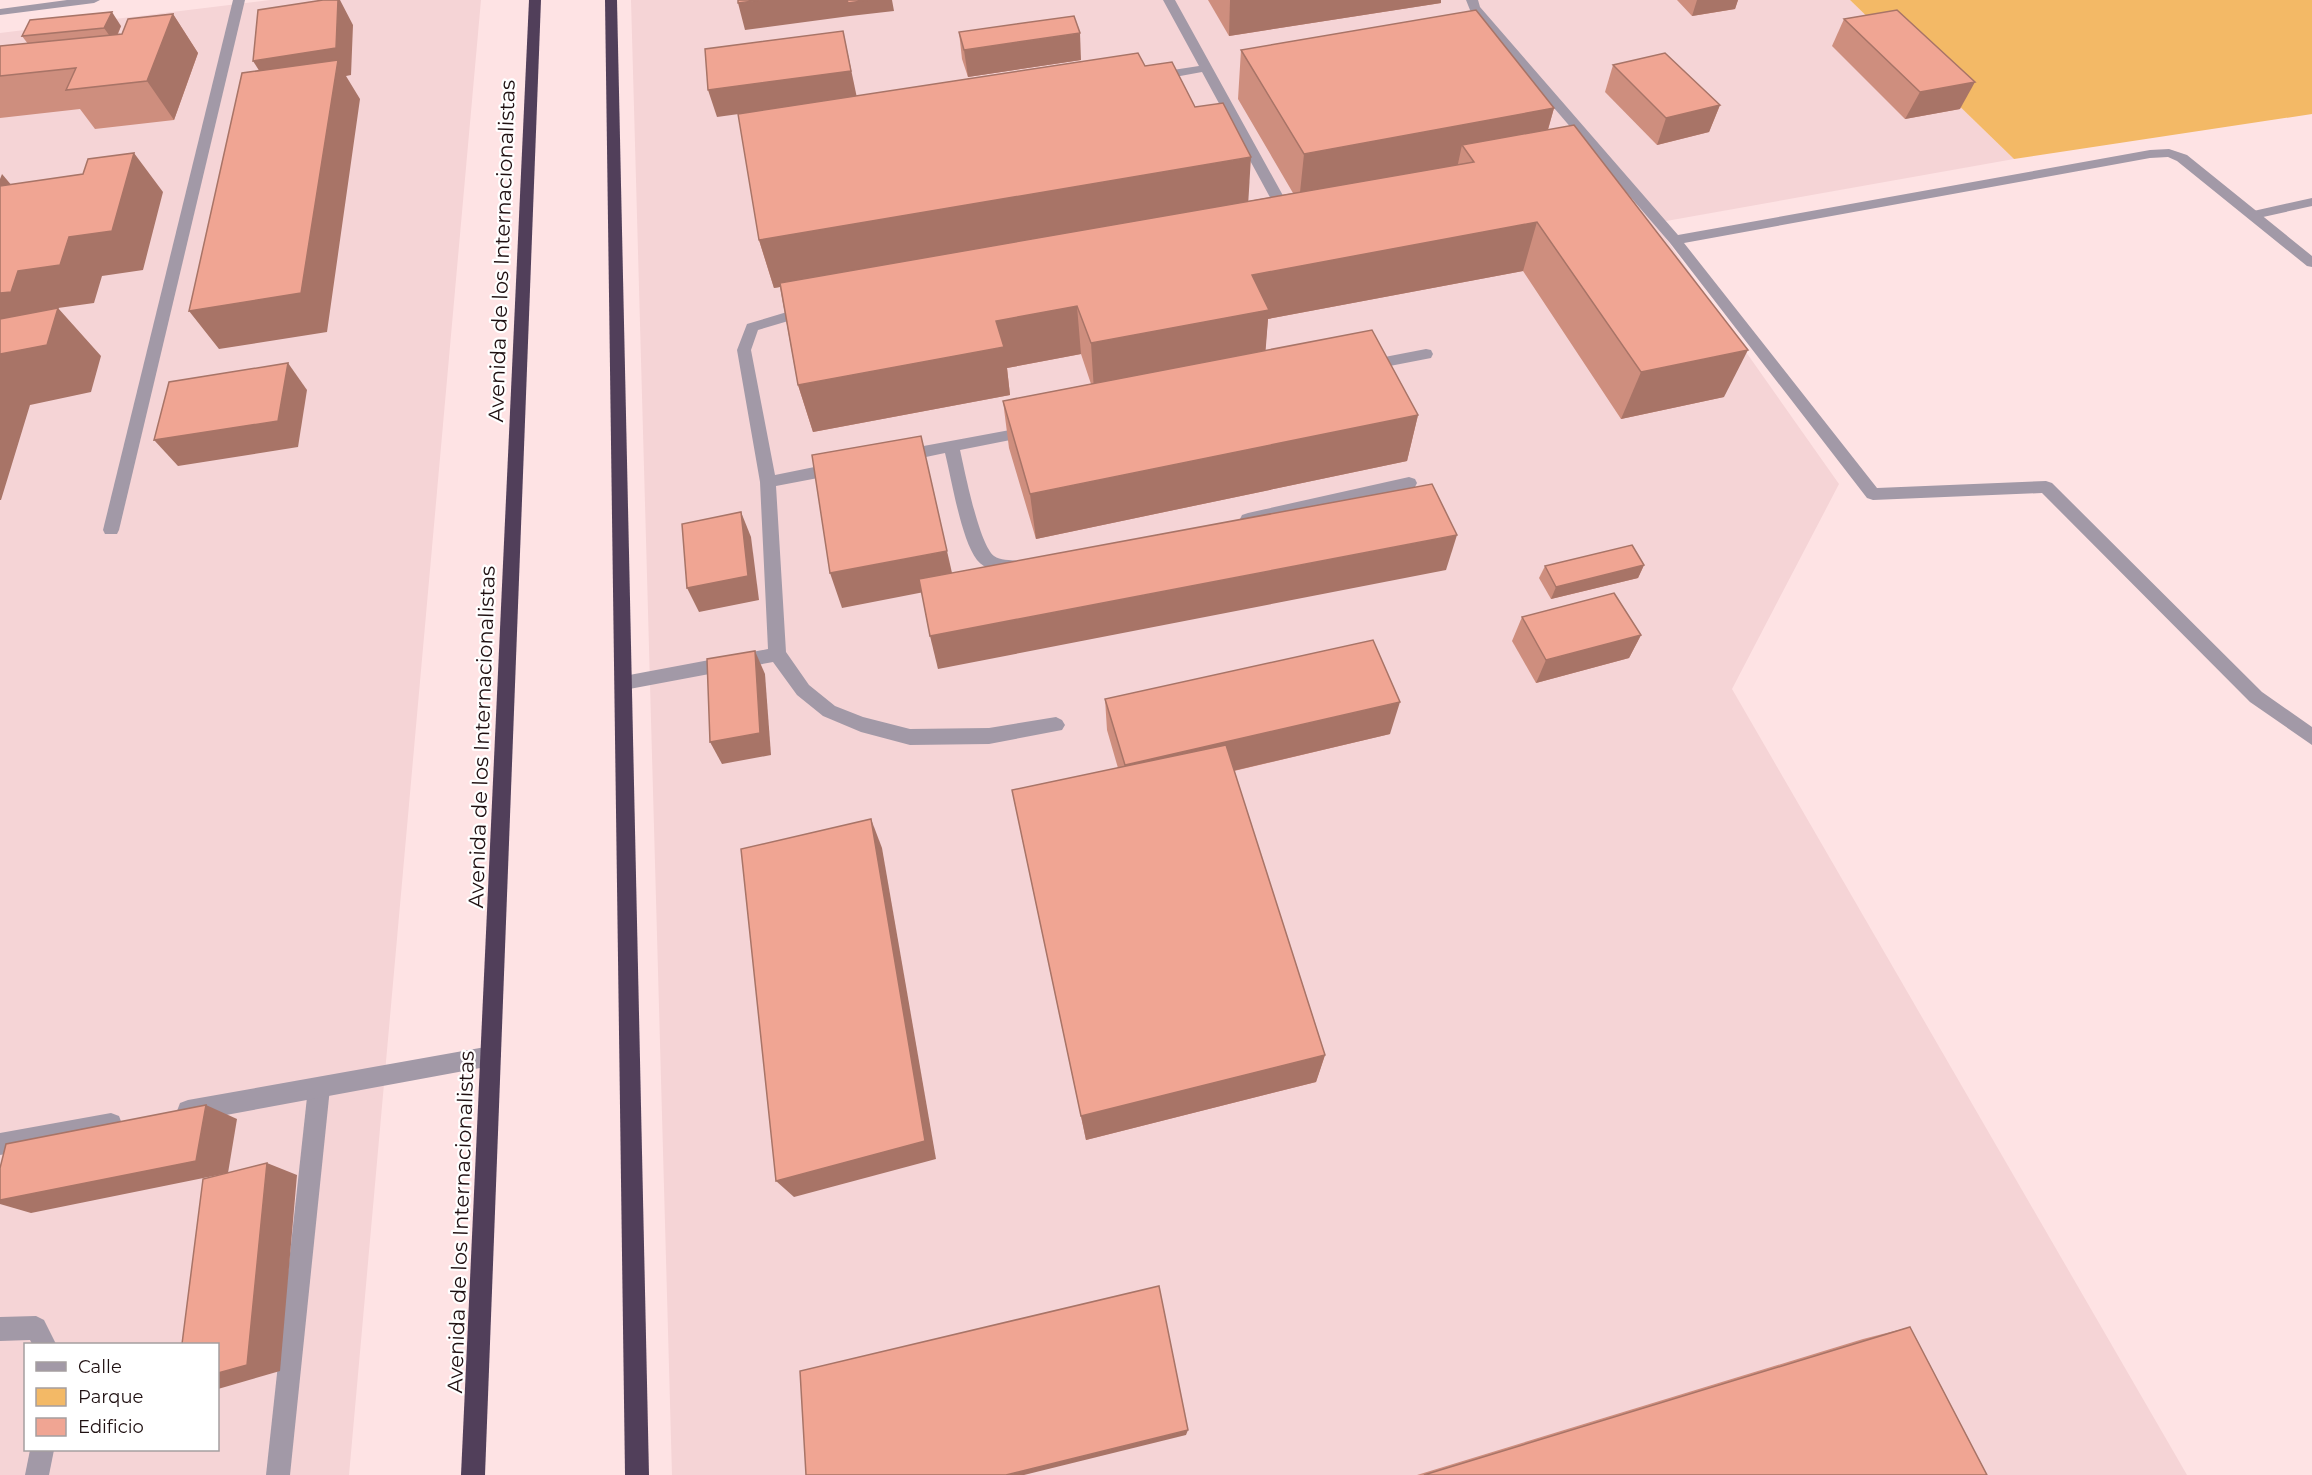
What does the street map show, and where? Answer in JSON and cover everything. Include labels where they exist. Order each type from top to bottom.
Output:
[{"type":"highway","name":"Avenida de los Internacionalistas","points":[[474,1475],[535,0]]},
{"type":"highway","points":[[611,0],[637,1475]]},
{"type":"street","points":[[0,12],[94,0]]},
{"type":"street","points":[[111,530],[239,0]]},
{"type":"street","points":[[1168,0],[1279,201],[1279,217],[1269,227]]},
{"type":"street","points":[[1472,0],[1474,8],[1675,240],[1873,494],[2046,487],[2256,697],[2312,737]]},
{"type":"street","points":[[1135,80],[1206,68]]},
{"type":"street","points":[[1675,240],[2150,154],[2169,153],[2182,158],[2312,263]]},
{"type":"street","points":[[2254,216],[2312,202]]},
{"type":"street","points":[[822,308],[799,312],[752,327],[744,350],[768,482],[777,654],[803,690],[829,711],[861,724],[910,737],[989,735],[1056,725]]},
{"type":"street","points":[[1345,370],[1426,354]]},
{"type":"street","points":[[882,459],[1044,428]]},
{"type":"street","points":[[951,446],[976,543],[983,558],[999,566],[1027,567],[1038,564]]},
{"type":"street","points":[[768,482],[860,464]]},
{"type":"street","points":[[1235,521],[1409,483]]},
{"type":"street","points":[[624,683],[777,654]]},
{"type":"street","points":[[171,1114],[491,1056]]},
{"type":"street","points":[[278,1475],[319,1088]]},
{"type":"street","points":[[0,1144],[125,1122]]},
{"type":"street","points":[[0,1329],[36,1328],[44,1343]]},
{"type":"street","points":[[37,1475],[42,1451]]},
{"type":"shaded area","points":[[270,0],[481,0],[349,1475],[0,1475],[0,33]]},
{"type":"shaded area","points":[[631,0],[1850,0],[2014,159],[1655,223],[1839,484],[1732,689],[2187,1475],[672,1475]]},
{"type":"green space","points":[[1850,0],[2312,0],[2312,114],[2014,159]]},
{"type":"building","points":[[323,0],[338,0],[336,48],[253,61],[258,10]]},
{"type":"building","points":[[738,0],[761,0],[738,3]]},
{"type":"building","points":[[847,0],[869,0],[848,3]]},
{"type":"building","points":[[1476,10],[1554,108],[1304,154],[1241,50]]},
{"type":"building","points":[[1897,10],[1975,82],[1920,92],[1844,19]]},
{"type":"building","points":[[112,12],[104,28],[22,36],[30,20]]},
{"type":"building","points":[[173,14],[147,81],[66,90],[76,68],[0,76],[0,46],[122,34],[128,19]]},
{"type":"building","points":[[1074,16],[1080,33],[964,50],[959,32]]},
{"type":"building","points":[[843,31],[851,71],[708,90],[705,49]]},
{"type":"building","points":[[1138,53],[1145,66],[1172,62],[1195,107],[1223,103],[1251,157],[759,240],[738,114]]},
{"type":"building","points":[[1665,53],[1720,105],[1666,118],[1613,65]]},
{"type":"building","points":[[338,60],[301,293],[189,311],[242,73]]},
{"type":"building","points":[[1574,125],[1748,350],[1641,372],[1537,222],[1252,275],[1269,310],[1091,343],[1077,306],[996,321],[1004,347],[798,385],[780,283],[1474,162],[1462,145]]},
{"type":"building","points":[[134,153],[112,231],[69,237],[60,265],[18,271],[11,292],[0,293],[0,186],[83,174],[88,159]]},
{"type":"building","points":[[58,308],[47,345],[0,354],[0,319]]},
{"type":"building","points":[[1372,330],[1418,415],[1030,494],[1003,401]]},
{"type":"building","points":[[288,363],[278,421],[154,440],[169,382]]},
{"type":"building","points":[[921,436],[947,551],[830,573],[812,455]]},
{"type":"building","points":[[1432,484],[1457,535],[930,636],[919,579]]},
{"type":"building","points":[[741,512],[748,576],[687,588],[682,524]]},
{"type":"building","points":[[1632,545],[1644,565],[1556,587],[1545,566]]},
{"type":"building","points":[[1614,593],[1641,635],[1546,660],[1522,617]]},
{"type":"building","points":[[1373,640],[1400,702],[1125,765],[1105,699]]},
{"type":"building","points":[[755,651],[760,733],[710,742],[707,659]]},
{"type":"building","points":[[1226,745],[1325,1055],[1081,1116],[1012,790]]},
{"type":"building","points":[[871,819],[925,1141],[776,1181],[741,849]]},
{"type":"building","points":[[206,1105],[196,1161],[0,1200],[0,1168],[6,1144]]},
{"type":"building","points":[[267,1163],[247,1365],[219,1373],[219,1343],[182,1343],[203,1179]]},
{"type":"building","points":[[1159,1286],[1188,1430],[1006,1475],[806,1475],[800,1371]]},
{"type":"building","points":[[1910,1327],[1987,1475],[1424,1475]]}]
